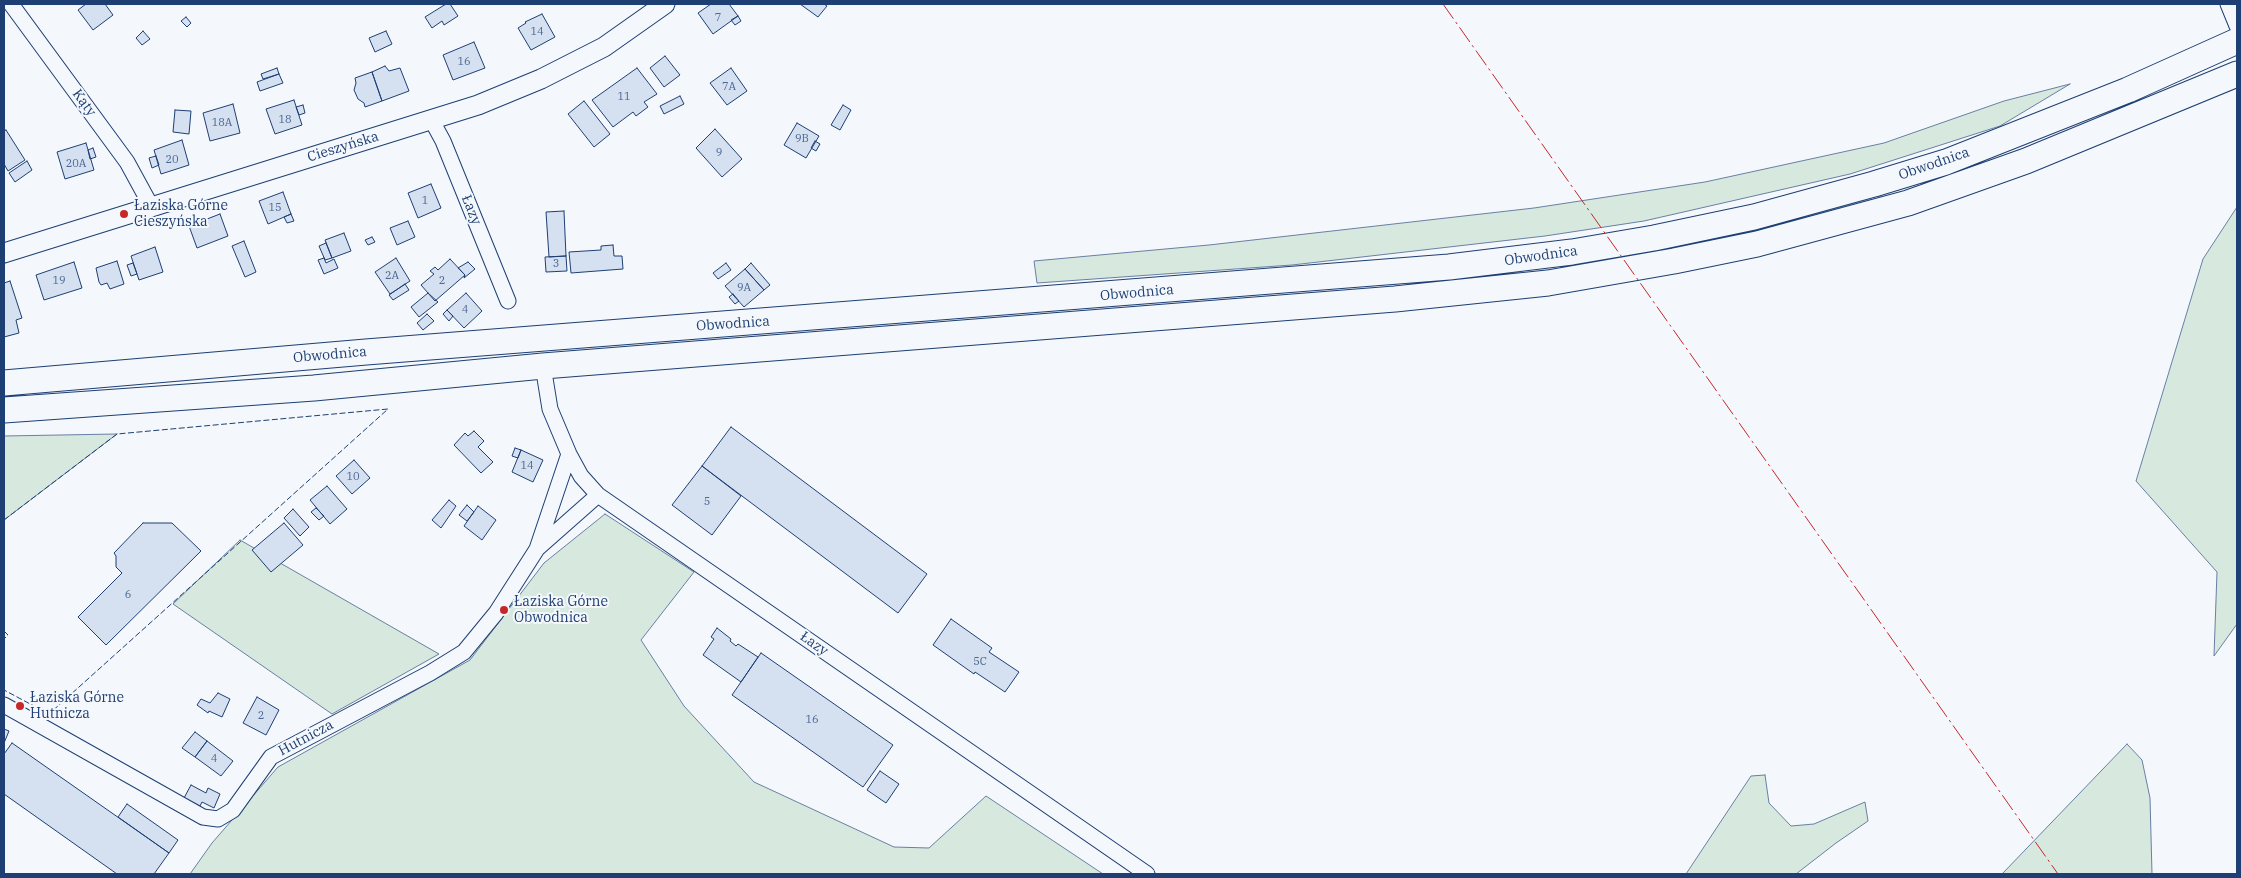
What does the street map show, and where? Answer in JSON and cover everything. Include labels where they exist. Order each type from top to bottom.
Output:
[{"type":"main road","name":"Obwodnica","points":[[4,383],[366,352],[1404,271],[1572,252],[1654,238],[1754,216],[1856,189],[1946,162],[2128,90],[2237,41]]},
{"type":"main road","name":"Obwodnica","points":[[4,410],[314,388],[542,366],[1404,299],[1466,293],[1605,274],[1757,244],[1908,203],[2026,161],[2237,74]]},
{"type":"street","name":"Kąty","points":[[12,4],[127,162],[151,206]]},
{"type":"street","name":"Cieszyńska","points":[[4,253],[478,105],[541,79],[604,47],[665,4]]},
{"type":"street","points":[[2228,4],[2237,26]]},
{"type":"street","name":"Łazy","points":[[431,119],[443,141],[508,301]]},
{"type":"street","name":"Łazy","points":[[542,366],[550,409],[569,454],[581,476],[598,495],[1147,874]]},
{"type":"street","points":[[537,549],[569,454]]},
{"type":"street","points":[[537,549],[598,495]]},
{"type":"street","name":"Hutnicza","points":[[4,705],[203,817],[218,819],[233,810],[271,757],[430,673],[464,652],[496,614],[537,549]]},
{"type":"shaded area","points":[[2070,84],[2000,126],[1850,174],[1644,221],[1545,236],[1292,265],[1037,283],[1034,261],[1209,245],[1534,208],[1705,182],[1884,143],[2004,101]]},
{"type":"shaded area","points":[[2237,207],[2237,624],[2214,656],[2217,572],[2136,481],[2203,259]]},
{"type":"shaded area","points":[[117,434],[4,520],[4,436]]},
{"type":"shaded area","points":[[605,514],[694,572],[641,640],[684,706],[754,782],[894,847],[929,848],[986,796],[1103,874],[190,874],[212,843],[278,767],[470,660],[544,563]]},
{"type":"shaded area","points":[[240,540],[439,654],[332,714],[173,604]]},
{"type":"shaded area","points":[[2127,744],[2142,760],[2150,798],[2152,874],[2002,874]]},
{"type":"shaded area","points":[[1765,775],[1769,803],[1791,826],[1814,824],[1865,802],[1868,821],[1796,874],[1686,874],[1751,776]]},
{"type":"building","points":[[86,4],[105,4],[113,15],[93,30],[78,10]]},
{"type":"building","points":[[446,4],[450,4],[458,16],[444,25],[442,21],[432,28],[425,17]]},
{"type":"building","points":[[711,4],[729,4],[738,16],[713,34],[698,13]]},
{"type":"building","points":[[800,4],[824,4],[827,6],[818,17]]},
{"type":"building","points":[[542,14],[555,37],[531,50],[518,28],[525,22]]},
{"type":"building","points":[[738,16],[741,21],[735,25],[731,20]]},
{"type":"building","points":[[186,17],[191,23],[187,27],[181,21]]},
{"type":"building","points":[[143,31],[150,39],[142,45],[136,38]]},
{"type":"building","points":[[386,31],[392,44],[375,52],[369,38]]},
{"type":"building","points":[[474,42],[485,68],[453,80],[443,55]]},
{"type":"building","points":[[665,56],[680,75],[664,87],[650,68]]},
{"type":"building","points":[[385,66],[389,71],[400,68],[409,91],[382,101],[372,72]]},
{"type":"building","points":[[277,68],[279,74],[263,79],[261,74]]},
{"type":"building","points":[[637,68],[657,94],[644,102],[648,107],[636,116],[633,112],[613,127],[592,100]]},
{"type":"building","points":[[731,68],[747,91],[727,105],[710,83]]},
{"type":"building","points":[[372,72],[382,101],[365,107],[364,103],[358,99],[354,90],[355,78]]},
{"type":"building","points":[[279,74],[283,83],[260,91],[257,82]]},
{"type":"building","points":[[680,96],[684,104],[664,114],[660,106]]},
{"type":"building","points":[[294,100],[302,125],[275,134],[266,109]]},
{"type":"building","points":[[584,101],[610,134],[594,147],[568,114]]},
{"type":"building","points":[[233,104],[240,133],[210,141],[203,113]]},
{"type":"building","points":[[303,105],[305,113],[299,115],[296,107]]},
{"type":"building","points":[[843,105],[851,110],[840,130],[831,125]]},
{"type":"building","points":[[175,110],[191,111],[189,134],[173,132]]},
{"type":"building","points":[[797,123],[819,136],[806,158],[784,145]]},
{"type":"building","points":[[715,129],[742,159],[722,177],[696,148]]},
{"type":"building","points":[[6,130],[25,160],[8,171],[4,164],[4,131]]},
{"type":"building","points":[[182,140],[189,165],[161,174],[154,150]]},
{"type":"building","points":[[815,141],[820,144],[816,151],[811,148]]},
{"type":"building","points":[[86,143],[94,170],[65,179],[57,152]]},
{"type":"building","points":[[93,148],[96,157],[90,159],[88,150]]},
{"type":"building","points":[[156,156],[159,165],[152,168],[149,158]]},
{"type":"building","points":[[27,161],[32,170],[15,182],[9,173]]},
{"type":"building","points":[[431,184],[441,208],[418,218],[408,193]]},
{"type":"building","points":[[283,192],[291,214],[268,224],[259,201]]},
{"type":"building","points":[[564,211],[566,256],[549,257],[546,212]]},
{"type":"building","points":[[220,214],[228,236],[197,248],[189,226]]},
{"type":"building","points":[[291,214],[294,221],[287,223],[284,217]]},
{"type":"building","points":[[408,221],[415,237],[397,245],[390,228]]},
{"type":"building","points":[[344,233],[351,251],[332,258],[325,240]]},
{"type":"building","points":[[372,237],[375,242],[368,245],[365,240]]},
{"type":"building","points":[[244,241],[256,272],[245,277],[232,246]]},
{"type":"building","points":[[326,243],[332,258],[325,260],[319,246]]},
{"type":"building","points":[[613,245],[614,256],[622,256],[623,269],[571,273],[569,252],[601,250],[601,246]]},
{"type":"building","points":[[155,247],[163,272],[139,280],[131,256]]},
{"type":"building","points":[[566,256],[567,271],[546,272],[545,257]]},
{"type":"building","points":[[324,258],[326,263],[334,259],[338,268],[324,274],[318,260]]},
{"type":"building","points":[[396,258],[410,281],[390,294],[375,272]]},
{"type":"building","points":[[450,259],[465,275],[435,301],[421,285],[434,274],[430,271],[435,267],[438,270]]},
{"type":"building","points":[[117,261],[124,284],[110,289],[107,283],[101,285],[99,282],[96,268]]},
{"type":"building","points":[[74,262],[82,288],[44,300],[36,275]]},
{"type":"building","points":[[468,262],[475,269],[464,278],[465,275],[458,268]]},
{"type":"building","points":[[133,263],[137,274],[131,276],[127,265]]},
{"type":"building","points":[[726,263],[731,270],[718,279],[713,273]]},
{"type":"building","points":[[751,263],[770,285],[764,290],[745,269]]},
{"type":"building","points":[[745,269],[764,290],[744,307],[725,286]]},
{"type":"building","points":[[10,281],[22,318],[16,320],[19,333],[4,337],[4,283]]},
{"type":"building","points":[[405,284],[409,290],[393,300],[389,295]]},
{"type":"building","points":[[428,293],[438,302],[419,317],[411,307]]},
{"type":"building","points":[[466,293],[482,311],[464,328],[447,310]]},
{"type":"building","points":[[733,294],[739,301],[735,304],[729,297]]},
{"type":"building","points":[[447,310],[453,316],[449,321],[443,314]]},
{"type":"building","points":[[427,314],[434,321],[423,330],[417,323]]},
{"type":"building","points":[[731,427],[927,574],[898,613],[702,466]]},
{"type":"building","points":[[474,431],[484,441],[478,447],[493,462],[481,473],[454,445],[465,433],[468,436]]},
{"type":"building","points":[[515,448],[521,450],[518,458],[512,456]]},
{"type":"building","points":[[521,450],[543,460],[533,482],[512,472]]},
{"type":"building","points":[[354,460],[370,478],[352,494],[336,476]]},
{"type":"building","points":[[702,466],[741,496],[712,535],[672,505]]},
{"type":"building","points":[[327,486],[347,509],[330,524],[310,500]]},
{"type":"building","points":[[449,500],[456,506],[441,528],[432,520]]},
{"type":"building","points":[[467,505],[474,512],[467,521],[459,515]]},
{"type":"building","points":[[478,506],[496,520],[482,540],[464,526]]},
{"type":"building","points":[[316,508],[324,516],[319,520],[311,512]]},
{"type":"building","points":[[293,509],[309,527],[300,536],[284,518]]},
{"type":"building","points":[[143,523],[172,523],[201,551],[106,645],[78,617],[122,573],[116,567],[116,556],[114,553]]},
{"type":"building","points":[[284,523],[303,545],[271,572],[252,550]]},
{"type":"building","points":[[951,619],[992,648],[989,652],[1019,672],[1005,692],[975,672],[974,674],[933,645]]},
{"type":"building","points":[[717,628],[731,639],[730,641],[736,646],[738,644],[758,657],[741,682],[703,655],[714,639],[711,637]]},
{"type":"building","points":[[761,653],[893,745],[863,787],[732,695]]},
{"type":"building","points":[[218,693],[230,699],[222,717],[209,711],[208,713],[197,705],[201,699],[210,703]]},
{"type":"building","points":[[257,697],[279,710],[266,735],[243,723]]},
{"type":"building","points":[[4,729],[9,731],[4,743]]},
{"type":"building","points":[[195,732],[207,741],[195,757],[182,748]]},
{"type":"building","points":[[207,741],[233,761],[221,776],[195,757]]},
{"type":"building","points":[[12,743],[169,853],[154,874],[117,874],[4,794],[4,754]]},
{"type":"building","points":[[880,771],[899,784],[886,803],[867,790]]},
{"type":"building","points":[[191,785],[206,793],[208,788],[220,794],[214,808],[202,802],[200,806],[184,798]]},
{"type":"building","points":[[127,804],[178,840],[169,853],[118,817]]},
{"type":"fence","points":[[4,520],[117,434],[388,409],[49,714],[4,690]]},
{"type":"fence","points":[[4,631],[8,635],[4,639]]},
{"type":"power","points":[[1443,4],[2058,874]]},
{"type":"place","name":"Łaziska Górne Cieszyńska","points":[[124,214]]},
{"type":"place","name":"Łaziska Górne Obwodnica","points":[[504,610]]},
{"type":"place","name":"Łaziska Górne Hutnicza","points":[[20,706]]}]
